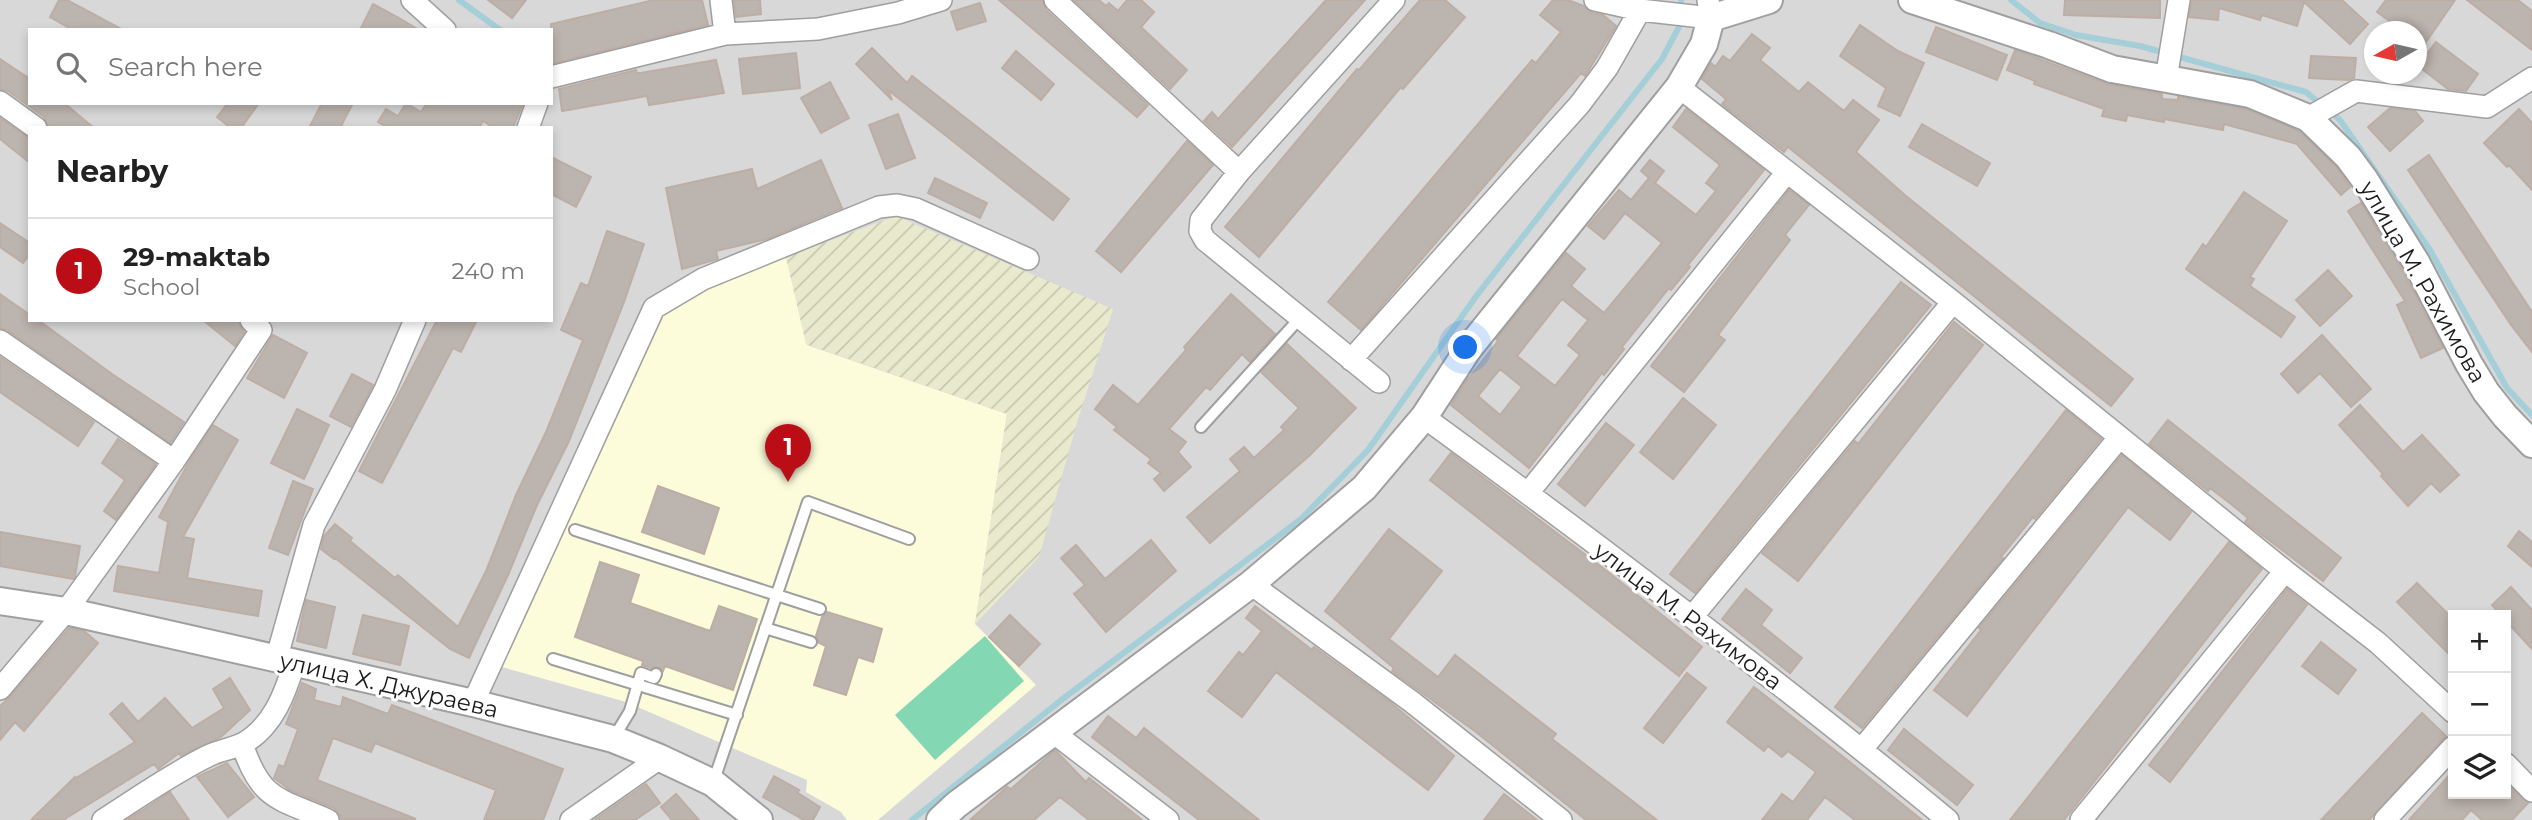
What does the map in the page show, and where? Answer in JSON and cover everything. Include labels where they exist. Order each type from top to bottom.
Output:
[{"type":"street","points":[[412,0],[443,28]]},
{"type":"street","points":[[721,0],[725,34]]},
{"type":"street","points":[[553,77],[725,34],[818,29],[898,13],[942,0]]},
{"type":"street","points":[[1055,0],[1239,172]]},
{"type":"street","points":[[1379,382],[1205,240],[1200,231],[1201,219],[1239,172],[1394,0]]},
{"type":"street","points":[[1595,0],[1668,13],[1769,0]]},
{"type":"street","name":"улица М. Рахимова","points":[[1912,0],[2049,45],[2112,69],[2169,63],[2308,118],[2348,158],[2365,180],[2416,262],[2486,392],[2532,444]]},
{"type":"street","points":[[2169,63],[2179,0]]},
{"type":"street","points":[[940,820],[956,805],[1251,584],[1364,488],[1424,418],[1469,348],[1678,87],[1704,44],[1705,9]]},
{"type":"street","points":[[1351,360],[1580,104],[1608,68],[1640,10]]},
{"type":"street","points":[[2308,118],[2356,91],[2487,107],[2520,89],[2532,78]]},
{"type":"street","points":[[1678,87],[1953,302],[2119,438],[2378,643],[2448,707]]},
{"type":"street","points":[[0,102],[33,126]]},
{"type":"street","points":[[529,126],[536,105]]},
{"type":"street","points":[[1528,493],[1787,172]]},
{"type":"street","points":[[474,703],[654,309],[703,279],[879,207],[897,205],[916,209],[1028,259]]},
{"type":"street","points":[[1692,617],[1953,302]]},
{"type":"street","points":[[0,689],[66,611],[174,461],[261,330],[253,322]]},
{"type":"street","points":[[103,820],[209,755],[242,744],[261,730],[276,710],[287,688],[285,662],[314,525],[385,390],[414,322]]},
{"type":"street","points":[[0,341],[174,461]]},
{"type":"street","name":"улица М. Рахимова","points":[[1424,418],[1692,617],[1862,749],[1948,820]]},
{"type":"street","points":[[1862,749],[2119,438]]},
{"type":"street","points":[[2081,820],[2284,570]]},
{"type":"street","points":[[1251,584],[1412,702],[1561,820]]},
{"type":"street","name":"улица Х. Джураева","points":[[0,601],[66,611],[474,703],[613,739],[713,783],[758,820]]},
{"type":"street","points":[[1054,733],[1168,820]]},
{"type":"street","points":[[242,744],[250,768],[271,796],[328,820]]},
{"type":"street","points":[[2385,820],[2448,752]]},
{"type":"street","points":[[570,820],[660,758]]},
{"type":"street","points":[[2511,769],[2532,791]]},
{"type":"lane","points":[[1201,427],[1300,318]]},
{"type":"lane","points":[[713,783],[807,502],[909,539]]},
{"type":"lane","points":[[575,530],[820,610]]},
{"type":"lane","points":[[765,628],[811,642]]},
{"type":"lane","points":[[553,659],[637,689],[737,715]]},
{"type":"lane","points":[[613,739],[630,711],[641,673],[654,678],[656,674]]},
{"type":"shaded area","points":[[0,0],[2532,0],[2532,820],[0,820]]},
{"type":"shaded area","points":[[896,216],[1113,309],[1039,557],[975,624],[1007,414],[806,344],[786,257]]},
{"type":"shaded area","points":[[786,257],[807,345],[1007,414],[975,624],[1036,685],[878,820],[847,820],[841,812],[806,792],[807,780],[626,702],[495,665],[544,550],[663,316],[673,304]]},
{"type":"green space","points":[[985,636],[1024,681],[935,760],[895,715]]},
{"type":"building","points":[[59,0],[67,0],[119,28],[69,28],[50,17]]},
{"type":"building","points":[[488,0],[526,0],[512,18]]},
{"type":"building","points":[[654,0],[702,0],[708,25],[554,63],[551,24]]},
{"type":"building","points":[[734,0],[760,0],[761,14],[736,17]]},
{"type":"building","points":[[999,0],[1042,0],[1046,10],[1148,105],[1137,117]]},
{"type":"building","points":[[1074,0],[1099,0],[1106,6],[1109,3],[1118,11],[1127,0],[1141,0],[1154,12],[1141,27],[1187,70],[1170,89]]},
{"type":"building","points":[[1326,0],[1365,0],[1232,147],[1204,121],[1212,112],[1218,119]]},
{"type":"building","points":[[1420,0],[1445,0],[1465,17],[1403,89],[1401,87],[1259,257],[1225,227],[1357,69],[1359,70]]},
{"type":"building","points":[[1553,0],[1568,0],[1584,6],[1592,13],[1603,15],[1616,26],[1585,76],[1581,73],[1361,330],[1328,302],[1532,60],[1536,63],[1561,32],[1540,15]]},
{"type":"building","points":[[2065,0],[2160,0],[2160,18],[2064,15]]},
{"type":"building","points":[[2192,0],[2342,0],[2365,21],[2364,28],[2350,44],[2304,2],[2297,26],[2262,15],[2260,20],[2219,8],[2218,20],[2189,17]]},
{"type":"building","points":[[2386,0],[2455,0],[2427,41],[2427,21],[2390,21],[2377,12]]},
{"type":"building","points":[[2467,0],[2518,0],[2532,11],[2532,50]]},
{"type":"building","points":[[980,3],[986,21],[957,30],[951,12]]},
{"type":"building","points":[[373,4],[416,28],[361,28]]},
{"type":"building","points":[[1860,25],[1898,51],[1924,63],[1900,116],[1878,106],[1886,88],[1840,56]]},
{"type":"building","points":[[1936,27],[2007,55],[1997,80],[1926,52]]},
{"type":"building","points":[[1752,34],[1770,48],[1760,60],[1799,92],[1808,82],[1844,111],[1853,100],[1879,120],[1856,152],[1906,196],[2133,379],[2111,406],[1788,147],[1784,152],[1722,104],[1726,99],[1702,79],[1711,63],[1715,67],[1723,56],[1730,61]]},
{"type":"building","points":[[2436,42],[2478,74],[2466,91],[2448,89],[2427,73],[2427,54]]},
{"type":"building","points":[[872,48],[907,83],[912,76],[1069,199],[1053,220],[888,90],[892,100],[856,64]]},
{"type":"building","points":[[2015,50],[2107,84],[2162,94],[2162,99],[2178,100],[2178,97],[2246,109],[2299,131],[2336,167],[2350,187],[2341,195],[2297,144],[2224,124],[2223,130],[2164,119],[2164,122],[2127,115],[2126,121],[2102,116],[2104,109],[2034,84],[2035,81],[2007,70]]},
{"type":"building","points":[[1016,51],[1054,84],[1041,100],[1002,68]]},
{"type":"building","points":[[796,53],[800,88],[743,94],[739,59]]},
{"type":"building","points":[[2311,56],[2356,58],[2354,78],[2309,78]]},
{"type":"building","points":[[0,59],[28,78],[28,105],[66,105],[92,126],[48,126],[44,117],[8,91],[0,89]]},
{"type":"building","points":[[716,60],[724,93],[649,105],[647,96],[562,111],[559,89],[636,70],[641,73]]},
{"type":"building","points":[[830,82],[849,118],[821,133],[801,98]]},
{"type":"building","points":[[226,105],[258,105],[242,126],[228,126],[217,117]]},
{"type":"building","points":[[321,105],[352,105],[341,126],[310,126]]},
{"type":"building","points":[[405,105],[421,112],[426,105],[522,105],[514,126],[491,126],[483,121],[480,126],[385,126],[378,122],[386,109],[398,116]]},
{"type":"building","points":[[2390,108],[2415,111],[2423,121],[2390,151],[2368,127]]},
{"type":"building","points":[[1686,109],[1764,170],[1529,468],[1451,405],[1498,341],[1496,339],[1566,253],[1585,269],[1571,286],[1604,313],[1662,243],[1625,213],[1604,239],[1588,226],[1619,190],[1631,200],[1649,178],[1641,171],[1650,160],[1664,171],[1655,183],[1696,215],[1716,191],[1706,183],[1720,165],[1673,127]],"holes":[[[1562,299],[1588,320],[1568,345],[1580,355],[1555,386],[1517,356]],[[1500,369],[1522,387],[1500,415],[1478,396]]]},
{"type":"building","points":[[2519,109],[2532,123],[2532,190],[2484,143]]},
{"type":"building","points":[[898,114],[915,158],[886,169],[869,125]]},
{"type":"building","points":[[0,118],[28,138],[28,161],[0,139]]},
{"type":"building","points":[[1922,124],[1990,163],[1977,186],[1909,147]]},
{"type":"building","points":[[1187,141],[1213,165],[1121,272],[1096,251]]},
{"type":"building","points":[[2429,155],[2532,312],[2532,352],[2511,325],[2408,170]]},
{"type":"building","points":[[553,158],[591,177],[576,207],[553,195]]},
{"type":"building","points":[[821,160],[842,208],[767,239],[716,251],[718,259],[682,269],[666,188],[752,169],[757,189]]},
{"type":"building","points":[[935,178],[987,203],[980,218],[928,193]]},
{"type":"building","points":[[1789,190],[1809,205],[1785,235],[1790,240],[1718,335],[1725,340],[1684,392],[1651,366]]},
{"type":"building","points":[[2244,192],[2287,221],[2250,277],[2254,279],[2250,286],[2295,317],[2281,337],[2186,269],[2203,244],[2206,247]]},
{"type":"building","points":[[2361,203],[2402,270],[2443,348],[2421,358],[2397,305],[2405,301],[2348,211]]},
{"type":"building","points":[[0,223],[28,242],[28,257],[23,263],[0,247]]},
{"type":"building","points":[[607,231],[644,244],[569,441],[537,505],[469,658],[450,649],[321,549],[324,536],[335,524],[352,538],[350,541],[395,578],[398,575],[458,627],[486,571],[583,340],[561,330],[581,283],[588,286]]},
{"type":"building","points":[[2328,270],[2352,296],[2320,326],[2296,300]]},
{"type":"building","points":[[1901,282],[1931,305],[1695,593],[1670,574]]},
{"type":"building","points":[[0,294],[28,314],[28,322],[41,322],[184,422],[170,443],[7,330],[0,328]]},
{"type":"building","points":[[1231,294],[1275,334],[1250,362],[1242,354],[1210,390],[1206,387],[1169,429],[1186,442],[1178,452],[1191,467],[1164,491],[1154,479],[1161,473],[1148,463],[1151,459],[1114,430],[1117,427],[1095,409],[1113,385],[1138,405]]},
{"type":"building","points":[[205,322],[239,322],[244,332],[235,346]]},
{"type":"building","points":[[436,322],[476,322],[461,352],[453,348],[382,483],[359,471]]},
{"type":"building","points":[[1954,322],[1983,345],[1798,581],[1762,553],[1855,441],[1858,444]]},
{"type":"building","points":[[273,335],[307,353],[284,398],[247,378]]},
{"type":"building","points":[[2322,335],[2371,389],[2351,407],[2320,373],[2298,393],[2281,374]]},
{"type":"building","points":[[1287,344],[1356,408],[1310,455],[1210,543],[1187,517],[1240,471],[1230,459],[1244,447],[1254,458],[1284,430],[1281,427],[1299,408],[1261,372]]},
{"type":"building","points":[[0,357],[94,422],[78,446],[0,392]]},
{"type":"building","points":[[352,374],[373,385],[351,427],[330,416]]},
{"type":"building","points":[[1683,398],[1716,425],[1673,479],[1640,452]]},
{"type":"building","points":[[2360,405],[2403,452],[2422,435],[2459,475],[2440,492],[2431,483],[2408,506],[2339,425]]},
{"type":"building","points":[[297,409],[329,425],[304,479],[271,463]]},
{"type":"building","points":[[2066,410],[2101,439],[2035,519],[2033,517],[2001,557],[2003,558],[1862,728],[1835,707]]},
{"type":"building","points":[[2168,420],[2341,558],[2323,581],[2245,522],[2248,518],[2231,504],[2210,488],[2208,491],[2149,444]]},
{"type":"building","points":[[1606,423],[1634,445],[1585,506],[1558,484]]},
{"type":"building","points":[[213,425],[238,440],[183,537],[194,539],[187,578],[262,591],[258,616],[114,591],[118,566],[159,573],[168,522],[159,517]]},
{"type":"building","points":[[118,439],[156,464],[116,520],[104,511],[125,480],[102,463]]},
{"type":"building","points":[[1451,453],[1702,647],[1679,676],[1430,480]]},
{"type":"building","points":[[2122,455],[2191,512],[2170,540],[2128,507],[1967,716],[1934,690],[1981,630],[1979,628]]},
{"type":"building","points":[[293,481],[313,489],[288,555],[269,548]]},
{"type":"building","points":[[658,486],[719,508],[704,554],[642,532]]},
{"type":"building","points":[[1389,529],[1442,571],[1389,639],[1438,677],[1455,655],[1556,734],[1552,739],[1657,820],[1586,820],[1476,732],[1392,671],[1394,668],[1325,611]]},
{"type":"building","points":[[2519,531],[2532,542],[2532,567],[2508,546]]},
{"type":"building","points":[[0,532],[80,546],[75,577],[73,579],[0,566]]},
{"type":"building","points":[[1151,540],[1176,571],[1106,632],[1074,594],[1085,585],[1061,558],[1076,545],[1105,579]]},
{"type":"building","points":[[2229,542],[2262,569],[2064,820],[2010,820]]},
{"type":"building","points":[[600,562],[639,575],[630,603],[710,631],[719,606],[757,619],[733,690],[665,666],[663,671],[659,667],[642,665],[643,661],[575,637]]},
{"type":"building","points":[[2417,583],[2448,614],[2448,653],[2397,602]]},
{"type":"building","points":[[2511,587],[2532,610],[2532,649],[2511,626],[2511,610],[2496,610],[2492,605]]},
{"type":"building","points":[[1746,589],[1772,610],[1761,625],[1802,658],[1790,673],[1722,619]]},
{"type":"building","points":[[2287,589],[2307,605],[2170,782],[2149,765]]},
{"type":"building","points":[[306,600],[335,607],[326,648],[297,641]]},
{"type":"building","points":[[1255,606],[1312,650],[1314,647],[1390,702],[1454,756],[1428,790],[1276,672],[1242,717],[1208,691],[1239,652],[1243,655],[1262,631],[1246,618]]},
{"type":"building","points":[[827,612],[882,629],[873,662],[858,657],[846,695],[814,685],[826,646],[819,643],[816,636],[822,617]]},
{"type":"building","points":[[363,615],[409,626],[400,665],[353,654]]},
{"type":"building","points":[[1010,615],[1040,644],[1019,666],[989,637]]},
{"type":"building","points":[[69,628],[84,631],[98,643],[24,731],[15,722],[0,740],[0,706]]},
{"type":"building","points":[[2321,642],[2356,670],[2338,694],[2302,666]]},
{"type":"building","points":[[1687,673],[1706,688],[1663,743],[1644,728]]},
{"type":"building","points":[[230,678],[250,710],[221,737],[181,756],[179,753],[158,769],[154,764],[63,820],[31,820],[75,777],[135,742],[110,714],[122,703],[138,722],[165,698],[192,728],[224,708],[213,689]]},
{"type":"building","points":[[302,683],[316,689],[314,700],[341,707],[343,697],[388,714],[392,705],[563,769],[543,820],[484,820],[496,790],[375,743],[371,752],[333,738],[317,780],[416,819],[341,819],[334,808],[290,790],[274,778],[279,765],[284,767],[298,729],[286,724]]},
{"type":"building","points":[[1754,687],[1922,820],[1855,820],[1825,797],[1807,820],[1762,820],[1782,794],[1793,802],[1816,772],[1788,751],[1782,757],[1768,746],[1764,751],[1727,722]]},
{"type":"building","points":[[2422,713],[2446,736],[2369,820],[2321,820]]},
{"type":"building","points":[[1108,716],[1136,738],[1144,728],[1259,820],[1199,820],[1092,737]]},
{"type":"building","points":[[1904,729],[1973,785],[1957,805],[1888,750]]},
{"type":"building","points":[[1055,750],[1086,782],[1089,778],[1142,820],[1089,820],[1060,797],[1034,820],[970,820],[1007,787],[1011,789]]},
{"type":"building","points":[[227,763],[254,797],[228,817],[197,777]]},
{"type":"building","points":[[774,776],[799,790],[798,793],[820,807],[813,820],[804,820],[763,797]]},
{"type":"building","points":[[2448,777],[2448,799],[2511,799],[2511,788],[2528,803],[2512,820],[2482,820],[2471,810],[2462,820],[2409,820]]},
{"type":"building","points":[[646,784],[660,803],[635,820],[594,820]]},
{"type":"building","points":[[170,792],[189,820],[127,820],[149,806]]},
{"type":"building","points":[[676,794],[699,820],[672,820],[661,807]]},
{"type":"building","points":[[1504,794],[1537,820],[1484,820]]},
{"type":"waterway","points":[[459,0],[497,28]]},
{"type":"waterway","points":[[912,820],[1060,701],[1301,519],[1368,450],[1477,295],[1662,59],[1680,25],[1681,0]]},
{"type":"waterway","points":[[2011,0],[2040,23],[2076,35],[2140,46],[2306,92],[2340,120],[2430,250],[2507,388],[2532,415]]},
{"type":"place","name":"29-maktab","points":[[788,482]]}]
